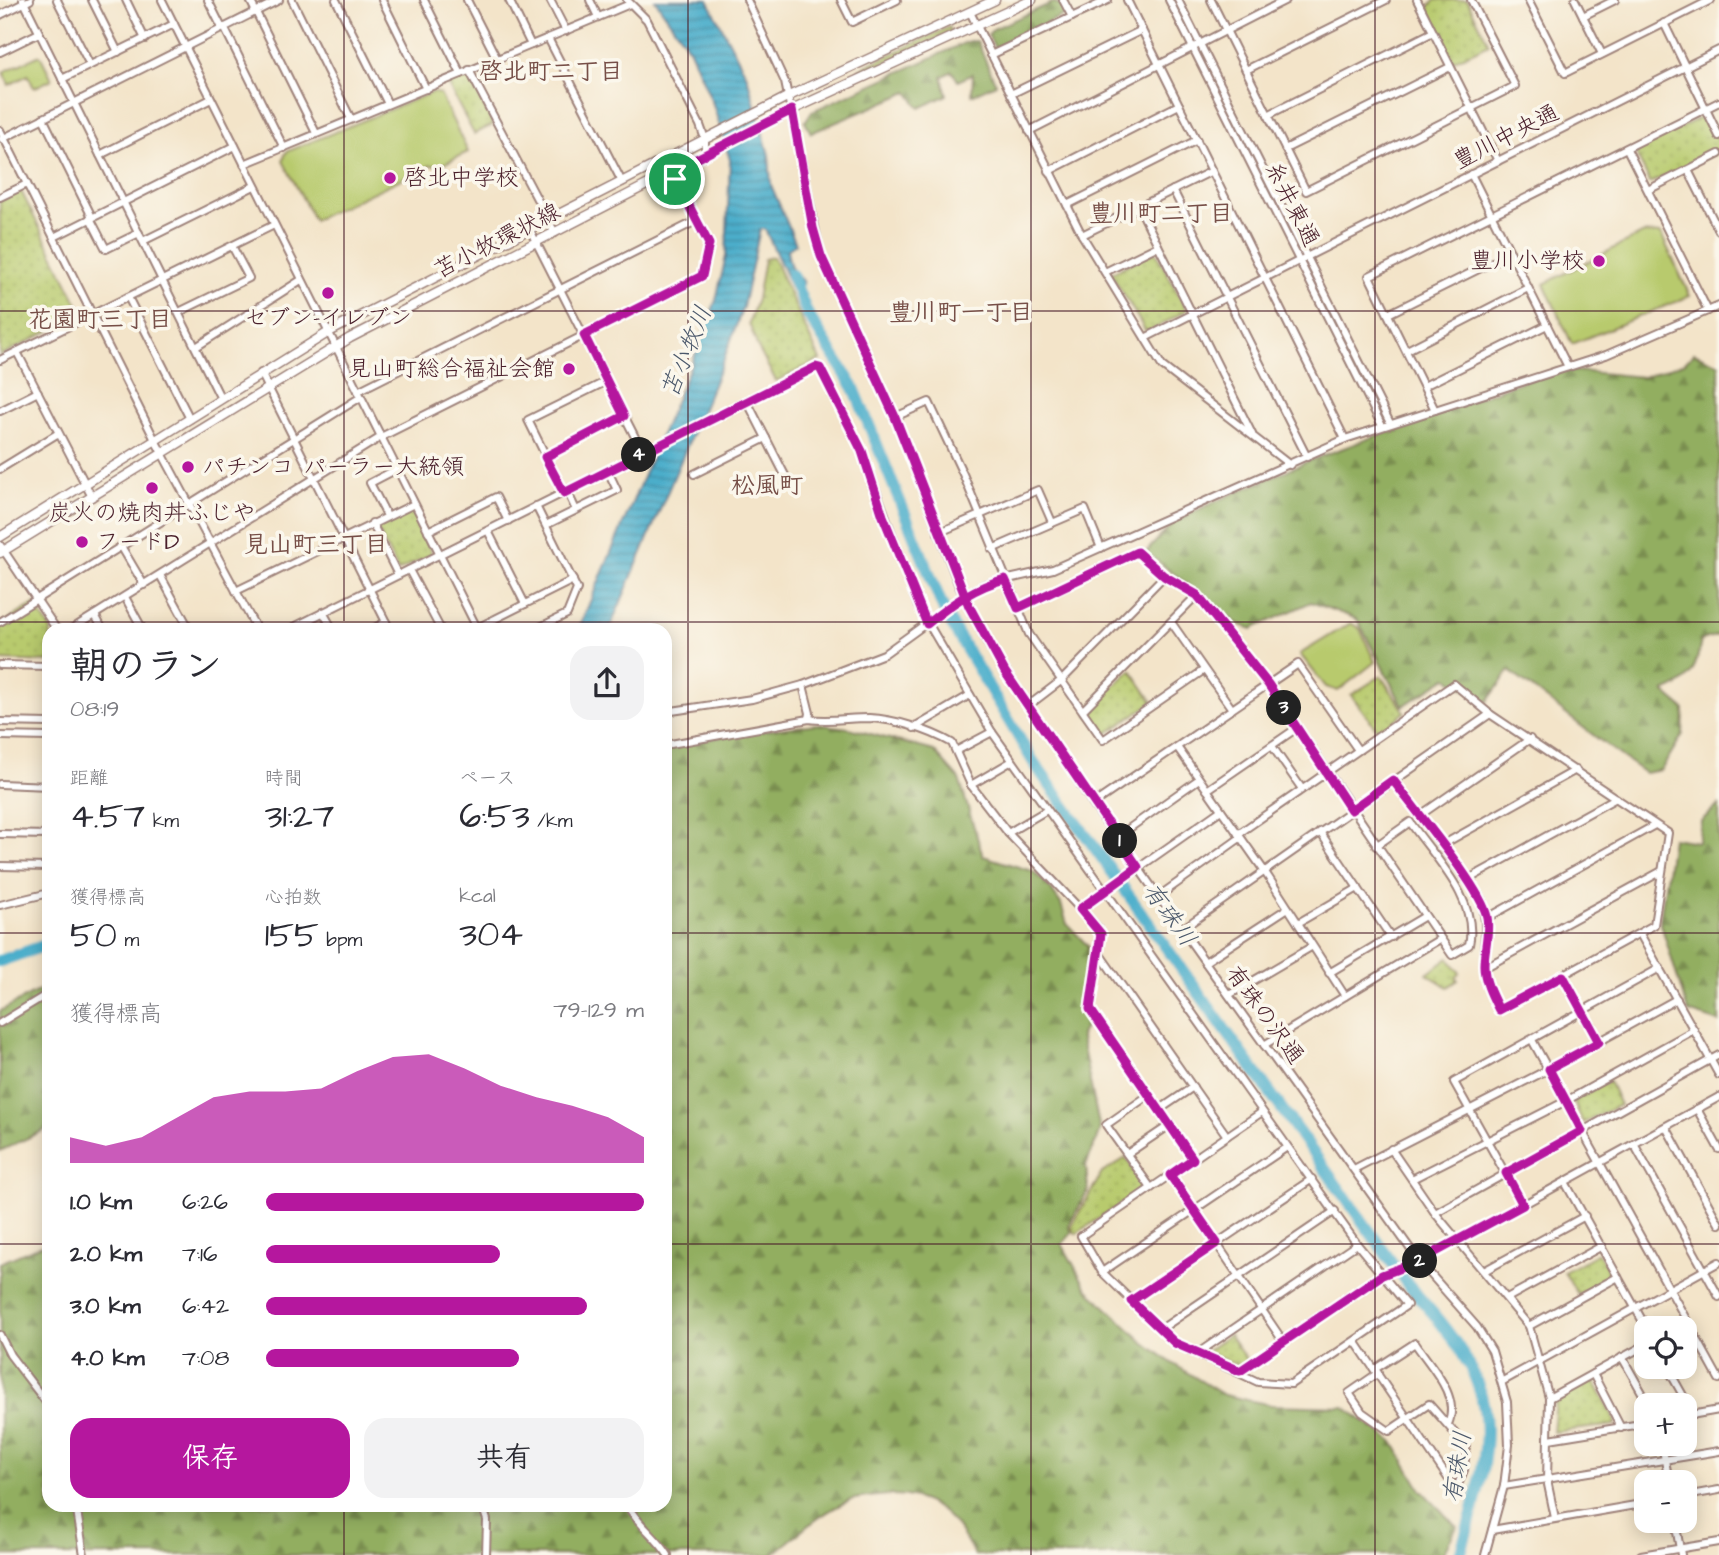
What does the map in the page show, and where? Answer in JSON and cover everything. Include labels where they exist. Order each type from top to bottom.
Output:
[{"type":"main road","name":"苫小牧環状線","points":[[0,537],[329,332],[789,96],[995,0]]},
{"type":"main road","name":"苫小牧環状線","points":[[1,550],[336,346],[792,110],[1032,0]]},
{"type":"street","points":[[58,0],[90,65]]},
{"type":"street","points":[[92,0],[118,52]]},
{"type":"street","points":[[126,0],[145,38]]},
{"type":"street","points":[[162,0],[473,623]]},
{"type":"street","points":[[208,0],[284,148]]},
{"type":"street","points":[[250,0],[316,133]]},
{"type":"street","points":[[2,139],[279,0]]},
{"type":"street","points":[[292,0],[351,120]]},
{"type":"street","points":[[336,0],[388,104]]},
{"type":"street","points":[[382,0],[426,89]]},
{"type":"street","points":[[424,0],[461,74]]},
{"type":"street","points":[[467,0],[497,60]]},
{"type":"street","points":[[509,0],[531,45]]},
{"type":"street","points":[[550,0],[566,31]]},
{"type":"street","points":[[590,0],[598,17]]},
{"type":"street","name":"有珠の沢通","points":[[747,0],[777,60],[789,96],[813,228],[821,256],[895,417],[964,596],[1005,672],[1093,804],[1228,995],[1419,1261],[1478,1327],[1492,1351],[1503,1381],[1509,1424],[1504,1486],[1485,1555]]},
{"type":"street","points":[[841,0],[852,22],[897,0]]},
{"type":"street","points":[[1063,0],[1072,17]]},
{"type":"street","points":[[991,55],[1108,0]]},
{"type":"street","points":[[1127,0],[1345,439]]},
{"type":"street","name":"糸井東通","points":[[1169,0],[1382,426]]},
{"type":"street","name":"糸井東通","points":[[1178,0],[1391,423]]},
{"type":"street","points":[[1211,0],[1306,191],[1515,86],[1471,0]]},
{"type":"street","points":[[1029,131],[1286,0]]},
{"type":"street","points":[[1246,70],[1386,0]]},
{"type":"street","points":[[1528,0],[1565,73],[1711,0]]},
{"type":"street","points":[[1575,0],[1602,54]]},
{"type":"street","points":[[1583,16],[1615,0]]},
{"type":"street","points":[[0,15],[26,1],[39,33],[221,399]]},
{"type":"street","points":[[1420,1],[1498,161]]},
{"type":"street","points":[[244,164],[566,31],[629,2],[646,20],[708,137],[705,155]]},
{"type":"street","points":[[970,12],[1082,235],[1162,366],[1290,465]]},
{"type":"street","points":[[1664,23],[1719,136]]},
{"type":"street","points":[[62,79],[174,24]]},
{"type":"street","points":[[1011,94],[1142,30]]},
{"type":"street","points":[[1268,115],[1433,32]]},
{"type":"street","points":[[0,52],[39,33]]},
{"type":"street","points":[[548,38],[622,182]]},
{"type":"street","name":"豊川中央通","points":[[1145,338],[1719,50]]},
{"type":"street","points":[[1285,149],[1450,66]]},
{"type":"street","points":[[469,70],[555,233]]},
{"type":"street","points":[[100,155],[211,99]]},
{"type":"street","points":[[1435,410],[1369,276],[1719,102]]},
{"type":"street","points":[[1049,171],[1180,105]]},
{"type":"street","points":[[43,118],[106,249],[139,233]]},
{"type":"street","points":[[0,130],[2,139],[155,440],[253,623]]},
{"type":"street","points":[[1067,205],[1197,140]]},
{"type":"street","points":[[54,237],[235,146]]},
{"type":"street","points":[[1627,149],[1708,311]]},
{"type":"street","points":[[1648,190],[1719,155]]},
{"type":"street","points":[[1688,170],[1719,231]]},
{"type":"street","points":[[82,623],[381,437],[702,276],[709,244],[671,172]]},
{"type":"street","points":[[1082,235],[1212,172]]},
{"type":"street","points":[[1471,174],[1568,367]]},
{"type":"street","points":[[0,197],[27,184]]},
{"type":"street","points":[[143,241],[254,186]]},
{"type":"street","points":[[1173,190],[1307,457]]},
{"type":"street","points":[[1139,207],[1253,436]]},
{"type":"street","points":[[0,622],[294,438],[359,394],[696,221]]},
{"type":"street","points":[[0,360],[274,225]]},
{"type":"street","points":[[530,230],[635,437]]},
{"type":"street","points":[[179,312],[249,278],[232,246]]},
{"type":"street","points":[[1105,272],[1158,246]]},
{"type":"street","points":[[1388,314],[1511,253]]},
{"type":"street","points":[[196,346],[301,280]]},
{"type":"street","points":[[1407,350],[1528,288]]},
{"type":"street","points":[[128,297],[190,419]]},
{"type":"street","points":[[672,711],[752,699],[803,685],[884,654],[964,596],[986,584],[1054,569],[1345,439],[1606,355],[1719,306]]},
{"type":"street","points":[[1424,386],[1547,325]]},
{"type":"street","points":[[17,352],[92,496]]},
{"type":"street","points":[[302,623],[816,367],[820,368],[862,451],[883,516],[927,624],[992,732],[1357,1244],[1407,1305],[1291,1384],[1258,1382],[1240,1371],[1175,1343],[1102,1272],[1081,1237],[1262,1112]]},
{"type":"street","points":[[261,373],[386,622]]},
{"type":"street","points":[[576,510],[545,457],[528,420],[607,381]]},
{"type":"street","points":[[0,411],[38,392]]},
{"type":"street","points":[[747,401],[790,485]]},
{"type":"street","points":[[895,417],[929,402],[964,474],[978,515],[1029,634],[1103,740],[1204,670]]},
{"type":"street","points":[[545,457],[624,416]]},
{"type":"street","points":[[0,469],[57,433]]},
{"type":"street","points":[[694,474],[766,438]]},
{"type":"street","points":[[387,516],[370,483],[397,469]]},
{"type":"street","points":[[546,525],[617,490],[608,471]]},
{"type":"street","points":[[938,533],[1038,490],[1052,522]]},
{"type":"street","points":[[428,531],[496,497],[508,521]]},
{"type":"street","points":[[236,591],[414,503]]},
{"type":"street","points":[[536,506],[578,589],[567,614],[548,623]]},
{"type":"street","points":[[992,549],[1085,509],[1101,548]]},
{"type":"street","points":[[372,523],[398,575]]},
{"type":"street","points":[[488,531],[525,604]]},
{"type":"street","points":[[121,546],[144,584]]},
{"type":"street","points":[[1,550],[52,623]]},
{"type":"street","points":[[1018,608],[1137,552],[1164,576],[1197,595],[1268,684],[1351,810],[1440,939],[1452,955],[1469,945],[1471,923],[1465,901],[1410,822],[1376,846]]},
{"type":"street","points":[[409,570],[437,623]]},
{"type":"street","points":[[160,575],[186,623]]},
{"type":"street","points":[[1028,706],[1062,680],[1164,576]]},
{"type":"street","points":[[488,623],[573,580]]},
{"type":"street","points":[[1083,710],[1197,595]]},
{"type":"street","points":[[125,597],[139,623]]},
{"type":"street","points":[[323,612],[329,623]]},
{"type":"street","points":[[95,615],[99,623]]},
{"type":"street","points":[[1171,622],[1232,709]]},
{"type":"street","points":[[1093,804],[1298,664],[1358,750]]},
{"type":"street","points":[[0,665],[42,666]]},
{"type":"street","points":[[1159,897],[1302,789],[1454,684],[1490,713],[1668,833],[1654,925],[1499,1010],[1488,988],[1484,968],[1487,918],[1481,899],[1393,780]]},
{"type":"street","points":[[803,685],[810,713],[808,719]]},
{"type":"street","points":[[913,728],[970,695]]},
{"type":"street","points":[[1182,929],[1490,713]]},
{"type":"street","points":[[672,745],[808,719],[830,722],[873,718],[940,736],[958,750],[971,785],[1008,833],[1099,929],[1099,953],[1090,1009],[1193,1159]]},
{"type":"street","points":[[0,722],[42,723]]},
{"type":"street","points":[[1207,790],[1297,728]]},
{"type":"street","points":[[958,750],[992,732]]},
{"type":"street","points":[[0,736],[42,737]]},
{"type":"street","points":[[1419,816],[1530,739]]},
{"type":"street","points":[[1272,746],[1302,789]]},
{"type":"street","points":[[1177,747],[1265,872],[1345,996]]},
{"type":"street","points":[[971,785],[1012,761]]},
{"type":"street","points":[[1442,845],[1576,770]]},
{"type":"street","points":[[1117,837],[1199,779]]},
{"type":"street","points":[[0,785],[42,786]]},
{"type":"street","points":[[1467,880],[1616,798]]},
{"type":"street","points":[[1008,833],[1047,810]]},
{"type":"street","points":[[1080,909],[1221,810]]},
{"type":"street","points":[[1487,918],[1655,825]]},
{"type":"street","points":[[1320,832],[1391,937]]},
{"type":"street","points":[[0,834],[42,835]]},
{"type":"street","points":[[0,866],[42,867]]},
{"type":"street","points":[[1484,968],[1662,871]]},
{"type":"street","points":[[1298,923],[1358,888]]},
{"type":"street","points":[[0,905],[42,894]]},
{"type":"street","points":[[1205,962],[1288,908]]},
{"type":"street","points":[[1329,973],[1425,916]]},
{"type":"street","points":[[1640,934],[1719,1075]]},
{"type":"street","points":[[1264,1045],[1440,939]]},
{"type":"street","points":[[1228,995],[1311,947]]},
{"type":"street","points":[[1099,953],[1227,1136]]},
{"type":"street","points":[[1523,1205],[1454,1082],[1660,968]]},
{"type":"street","points":[[1563,976],[1599,1042]]},
{"type":"street","points":[[0,1023],[42,997]]},
{"type":"street","points":[[1354,1169],[1549,1069],[1676,999]]},
{"type":"street","points":[[1412,1179],[1566,1101],[1694,1030]]},
{"type":"street","points":[[1532,1040],[1719,1379]]},
{"type":"street","points":[[1435,1213],[1719,1055]]},
{"type":"street","points":[[1159,1110],[1193,1087]]},
{"type":"street","points":[[1149,1095],[1106,1125],[1151,1188]]},
{"type":"street","points":[[1240,1371],[1384,1274],[1419,1261],[1457,1241],[1719,1097]]},
{"type":"street","points":[[1697,1110],[1719,1149]]},
{"type":"street","points":[[1127,1154],[1170,1125]]},
{"type":"street","points":[[1666,1127],[1719,1224]]},
{"type":"street","points":[[1634,1144],[1719,1297]]},
{"type":"street","points":[[1102,1272],[1287,1147]]},
{"type":"street","points":[[1391,1149],[1435,1213],[1529,1326],[1549,1398],[1547,1480],[1555,1518]]},
{"type":"street","points":[[1170,1175],[1283,1342]]},
{"type":"street","points":[[1131,1301],[1312,1179]]},
{"type":"street","points":[[1566,1182],[1640,1316]]},
{"type":"street","points":[[1161,1329],[1335,1212]]},
{"type":"street","points":[[1484,1271],[1585,1216]]},
{"type":"street","points":[[1198,1353],[1357,1244]]},
{"type":"street","points":[[1507,1298],[1602,1246]]},
{"type":"street","points":[[1503,1381],[1719,1262]]},
{"type":"street","points":[[1529,1326],[1618,1277]]},
{"type":"street","points":[[0,1335],[10,1355],[42,1397]]},
{"type":"street","points":[[1355,1341],[1376,1371],[1408,1419],[1457,1490],[1464,1470],[1466,1446],[1429,1404],[1408,1419],[1389,1431],[1362,1412],[1349,1393],[1376,1371],[1415,1343],[1448,1392],[1452,1414],[1448,1424]]},
{"type":"street","points":[[1549,1398],[1634,1351]]},
{"type":"street","points":[[1622,1357],[1642,1393]]},
{"type":"street","points":[[1593,1374],[1622,1428]]},
{"type":"street","points":[[1697,1414],[1719,1410]]},
{"type":"street","points":[[1549,1439],[1634,1426]]},
{"type":"street","points":[[1504,1486],[1719,1451]]},
{"type":"street","points":[[1664,1456],[1667,1470]]},
{"type":"street","points":[[1697,1494],[1719,1490]]},
{"type":"street","points":[[1492,1530],[1634,1505]]},
{"type":"street","points":[[77,1512],[84,1555]]},
{"type":"street","points":[[484,1512],[486,1555]]},
{"type":"street","points":[[631,1512],[638,1524],[657,1539],[668,1555]]},
{"type":"street","points":[[1677,1533],[1681,1552]]},
{"type":"street","points":[[1641,1555],[1681,1552],[1719,1542]]},
{"type":"green space","points":[[1435,0],[1467,0],[1489,44],[1453,61],[1427,8]]},
{"type":"green space","points":[[1054,2],[1062,6],[1066,14],[995,48],[988,35],[993,29]]},
{"type":"green space","points":[[949,27],[951,32],[861,73],[859,69]]},
{"type":"green space","points":[[969,41],[977,41],[996,84],[972,95],[973,74],[958,81],[952,71],[942,77],[947,95],[920,108],[908,92],[811,133],[805,122],[812,111]]},
{"type":"green space","points":[[40,55],[52,79],[34,88],[28,75],[9,85],[3,72]]},
{"type":"green space","points":[[465,75],[469,76],[493,125],[474,134],[447,83]]},
{"type":"green space","points":[[433,92],[440,94],[468,152],[439,166],[431,165],[314,220],[283,161],[286,152]]},
{"type":"green space","points":[[1705,115],[1719,142],[1719,152],[1650,183],[1635,151]]},
{"type":"green space","points":[[21,191],[83,314],[0,356],[0,201]]},
{"type":"green space","points":[[1644,233],[1661,234],[1690,296],[1572,344],[1544,284]]},
{"type":"green space","points":[[1155,251],[1187,310],[1150,331],[1145,330],[1111,273]]},
{"type":"green space","points":[[773,257],[820,360],[776,381],[758,348],[749,323],[757,299],[764,259]]},
{"type":"green space","points":[[1694,353],[1719,364],[1719,635],[1701,640],[1692,673],[1674,688],[1664,692],[1684,709],[1683,734],[1661,770],[1645,773],[1509,671],[1487,702],[1447,678],[1403,706],[1357,619],[1311,602],[1252,629],[1236,623],[1146,552],[1176,520],[1219,500],[1306,462],[1555,369],[1643,377],[1684,363]]},
{"type":"green space","points":[[411,509],[432,554],[398,571],[375,525]]},
{"type":"green space","points":[[34,604],[46,623],[42,623],[42,662],[0,660],[0,625]]},
{"type":"green space","points":[[1351,623],[1360,629],[1375,662],[1338,691],[1326,687],[1300,654]]},
{"type":"green space","points":[[1131,670],[1153,702],[1106,734],[1103,733],[1088,714],[1089,709]]},
{"type":"green space","points":[[1381,676],[1405,712],[1379,732],[1351,695]]},
{"type":"green space","points":[[816,724],[849,728],[934,751],[959,779],[983,856],[1032,871],[1047,884],[1061,904],[1067,924],[1088,946],[1082,1003],[1093,1019],[1080,1034],[1100,1130],[1086,1166],[1088,1190],[1069,1225],[1072,1233],[1062,1244],[1087,1289],[1142,1341],[1224,1395],[1271,1405],[1344,1407],[1393,1442],[1421,1490],[1457,1527],[1442,1555],[974,1555],[947,1516],[924,1501],[895,1495],[857,1498],[840,1505],[810,1524],[772,1555],[0,1555],[0,1263],[42,1245],[42,1512],[672,1512],[672,747],[725,736]]},
{"type":"green space","points":[[1719,805],[1719,1022],[1688,1012],[1660,921],[1672,838],[1698,842],[1701,821]]},
{"type":"green space","points":[[1449,958],[1460,973],[1456,978],[1458,980],[1448,987],[1427,974]]},
{"type":"green space","points":[[42,989],[42,1131],[0,1151],[0,1011]]},
{"type":"green space","points":[[1609,1081],[1620,1105],[1583,1123],[1573,1100]]},
{"type":"green space","points":[[1126,1158],[1144,1188],[1076,1234],[1071,1227],[1102,1173]]},
{"type":"green space","points":[[1598,1253],[1612,1277],[1578,1294],[1564,1272]]},
{"type":"green space","points":[[1229,1335],[1247,1361],[1239,1366],[1208,1353],[1208,1350]]},
{"type":"green space","points":[[1593,1379],[1616,1422],[1615,1425],[1553,1432],[1556,1399]]},
{"type":"water","points":[[655,0],[708,0],[747,76],[769,155],[771,185],[796,244],[787,250],[790,264],[803,281],[800,288],[793,291],[765,229],[760,229],[743,307],[724,359],[612,623],[581,623],[698,348],[716,300],[726,256],[730,160],[713,104],[690,50]]},
{"type":"waterway","name":"有珠川","points":[[792,275],[807,313],[854,388],[946,615],[1034,763],[1408,1285],[1462,1352],[1476,1381],[1484,1410],[1486,1439],[1482,1472],[1460,1555]]},
{"type":"waterway","name":"苫小牧川","points":[[0,961],[42,946]]},
{"type":"place","name":"啓北中学校","points":[[390,178]]},
{"type":"place","name":"豊川小学校","points":[[1599,261]]},
{"type":"place","name":"セブン-イレブン","points":[[328,293]]},
{"type":"place","name":"見山町総合福祉会館","points":[[569,369]]},
{"type":"place","name":"パチンコ パーラー大統領","points":[[188,467]]},
{"type":"place","name":"炭火の焼肉丼ふじや","points":[[152,488]]},
{"type":"place","name":"フードD","points":[[82,542]]},
{"type":"district","name":"啓北町二丁目","points":[[551,72]]},
{"type":"district","name":"豊川町二丁目","points":[[1161,214]]},
{"type":"district","name":"豊川町一丁目","points":[[961,313]]},
{"type":"district","name":"花園町三丁目","points":[[100,320]]},
{"type":"district","name":"松風町","points":[[767,486]]},
{"type":"district","name":"見山町三丁目","points":[[316,545]]},
{"type":"route","points":[[675,179],[671,172],[792,110],[813,228],[821,256],[914,461],[938,533],[964,596],[1005,672],[1138,867],[1080,909],[1101,934],[1090,1009],[1193,1159],[1170,1175],[1217,1243],[1131,1301],[1175,1343],[1240,1371],[1382,1275],[1419,1261],[1523,1205],[1506,1173],[1582,1131],[1549,1069],[1599,1042],[1563,976],[1499,1010],[1488,988],[1484,968],[1487,918],[1481,899],[1442,845],[1393,780],[1351,810],[1268,684],[1197,595],[1164,576],[1137,552],[1018,608],[1005,579],[986,584],[964,596],[927,624],[883,516],[862,451],[820,368],[816,367],[564,493],[545,457],[624,416],[584,335],[702,276],[709,244],[675,179]]}]
